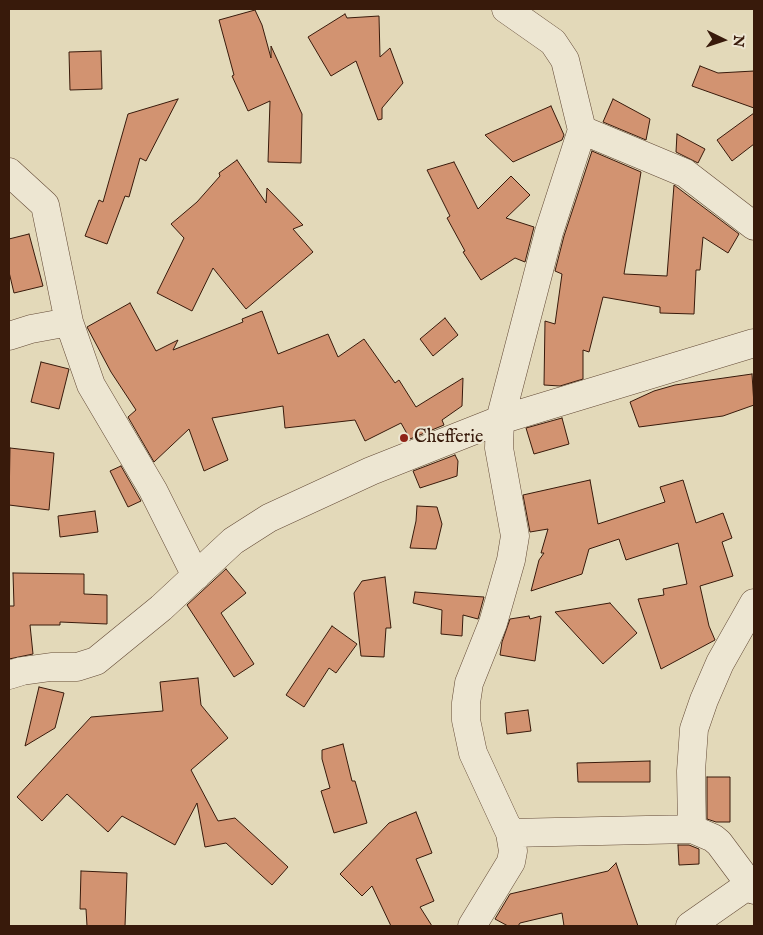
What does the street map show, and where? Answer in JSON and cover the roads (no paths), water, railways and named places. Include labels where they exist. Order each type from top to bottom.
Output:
[{"type":"street","points":[[472,926],[512,862],[513,851],[510,833],[473,753],[466,720],[469,683],[493,623],[511,560],[515,536],[499,448],[500,420],[548,232],[582,130],[565,60],[553,42],[506,9]]},
{"type":"street","points":[[582,130],[685,173],[754,226]]},
{"type":"street","points":[[9,172],[45,205],[69,322],[91,385],[153,490],[196,576]]},
{"type":"street","points":[[9,336],[31,329],[69,322]]},
{"type":"street","points":[[9,675],[51,667],[77,667],[96,660],[161,608],[233,541],[268,518],[370,471],[500,420],[754,343]]},
{"type":"street","points":[[692,829],[691,771],[694,729],[720,663],[754,603]]},
{"type":"street","points":[[510,833],[692,829],[713,838],[719,843],[752,887],[690,926]]},
{"type":"place","name":"Chefferie","points":[[404,438]]}]
